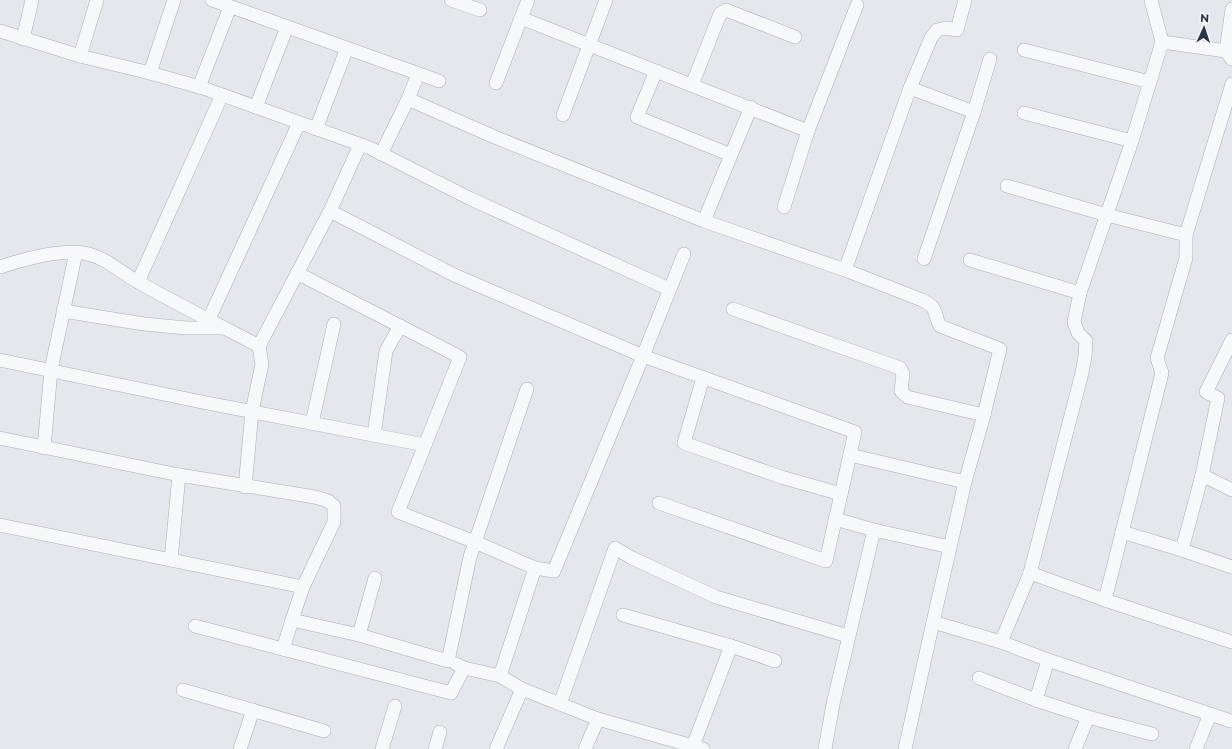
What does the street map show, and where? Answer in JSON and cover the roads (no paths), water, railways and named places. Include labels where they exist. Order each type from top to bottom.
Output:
[{"type":"street","points":[[23,39],[32,0]]},
{"type":"street","points":[[80,56],[97,0]]},
{"type":"street","points":[[150,73],[174,0]]},
{"type":"street","points":[[212,0],[439,81]]},
{"type":"street","points":[[452,0],[480,10]]},
{"type":"street","points":[[496,83],[528,0]]},
{"type":"street","points":[[563,115],[606,0]]},
{"type":"street","points":[[845,270],[910,88],[931,38],[937,30],[946,28],[957,30],[965,0]]},
{"type":"street","points":[[1001,642],[1030,573],[1077,396],[1085,356],[1086,341],[1078,333],[1074,322],[1080,293],[1132,141],[1162,42],[1151,0]]},
{"type":"street","points":[[784,207],[808,131],[857,5]]},
{"type":"street","points":[[199,87],[230,7]]},
{"type":"street","points":[[1162,42],[1229,55],[1232,9]]},
{"type":"street","points":[[692,85],[720,14],[726,10],[795,37]]},
{"type":"street","points":[[521,18],[808,131]]},
{"type":"street","points":[[256,107],[287,27]]},
{"type":"street","points":[[0,31],[80,56],[199,87],[360,145],[669,289]]},
{"type":"street","points":[[316,129],[347,48]]},
{"type":"street","points":[[1024,50],[1150,82]]},
{"type":"street","points":[[924,259],[974,112],[990,59]]},
{"type":"street","points":[[656,71],[637,117],[731,155]]},
{"type":"street","points":[[382,154],[418,74]]},
{"type":"street","points":[[1105,600],[1162,373],[1157,358],[1186,258],[1186,235],[1232,84]]},
{"type":"street","points":[[910,88],[974,112]]},
{"type":"street","points":[[138,282],[222,95]]},
{"type":"street","points":[[408,99],[498,138],[704,220],[845,270],[922,300],[930,304],[936,312],[936,319],[940,326],[1000,349],[984,415],[964,482],[905,749]]},
{"type":"street","points":[[704,220],[751,108]]},
{"type":"street","points":[[1024,113],[1132,141]]},
{"type":"street","points":[[208,319],[299,123]]},
{"type":"street","points":[[245,487],[252,411],[262,364],[259,346],[330,211],[360,145]]},
{"type":"street","points":[[1007,186],[1107,215],[1186,235]]},
{"type":"street","points":[[330,211],[454,275],[643,356],[854,432],[826,561],[659,504]]},
{"type":"street","points":[[44,448],[52,370],[76,252]]},
{"type":"street","points":[[0,267],[39,256],[76,252],[103,259],[138,282],[259,346]]},
{"type":"street","points":[[297,273],[460,357],[398,512],[475,542],[535,568],[554,571],[684,254]]},
{"type":"street","points":[[970,260],[1080,293]]},
{"type":"street","points":[[733,309],[900,368],[903,374],[901,391],[907,397],[984,415]]},
{"type":"street","points":[[63,311],[144,324],[186,328],[224,328]]},
{"type":"street","points":[[312,423],[334,324]]},
{"type":"street","points":[[374,435],[386,352],[400,326]]},
{"type":"street","points":[[1182,550],[1202,475],[1218,398],[1206,392],[1232,340]]},
{"type":"street","points":[[0,360],[425,445]]},
{"type":"street","points":[[703,378],[684,443],[781,477],[841,494]]},
{"type":"street","points":[[448,661],[470,557],[527,389]]},
{"type":"street","points":[[0,438],[179,475],[328,501],[334,506],[334,522],[303,587],[283,649]]},
{"type":"street","points":[[850,456],[964,482]]},
{"type":"street","points":[[171,560],[179,475]]},
{"type":"street","points":[[1202,475],[1232,490]]},
{"type":"street","points":[[835,519],[874,530],[950,547]]},
{"type":"street","points":[[0,525],[303,587]]},
{"type":"street","points":[[825,749],[848,636],[874,530]]},
{"type":"street","points":[[1122,532],[1232,567]]},
{"type":"street","points":[[560,704],[615,548],[639,561],[716,597],[848,636]]},
{"type":"street","points":[[500,676],[535,568]]},
{"type":"street","points":[[1030,573],[1105,600],[1232,642]]},
{"type":"street","points":[[358,635],[374,578]]},
{"type":"street","points":[[623,615],[732,646],[775,661]]},
{"type":"street","points":[[292,620],[358,635],[448,661],[464,668],[500,676],[522,689],[598,719],[698,748],[732,646]]},
{"type":"street","points":[[933,622],[1001,642],[1048,660],[1231,721]]},
{"type":"street","points":[[195,626],[451,694],[464,668]]},
{"type":"street","points":[[1036,700],[1048,660]]},
{"type":"street","points":[[979,678],[1036,700],[1088,717],[1152,734]]},
{"type":"street","points":[[496,749],[522,689]]},
{"type":"street","points":[[184,690],[324,731]]},
{"type":"street","points":[[382,749],[395,706]]},
{"type":"street","points":[[240,749],[253,710]]},
{"type":"street","points":[[1196,749],[1210,714]]},
{"type":"street","points":[[1075,749],[1088,717]]},
{"type":"street","points":[[585,749],[598,719]]},
{"type":"street","points":[[435,749],[440,732]]}]
